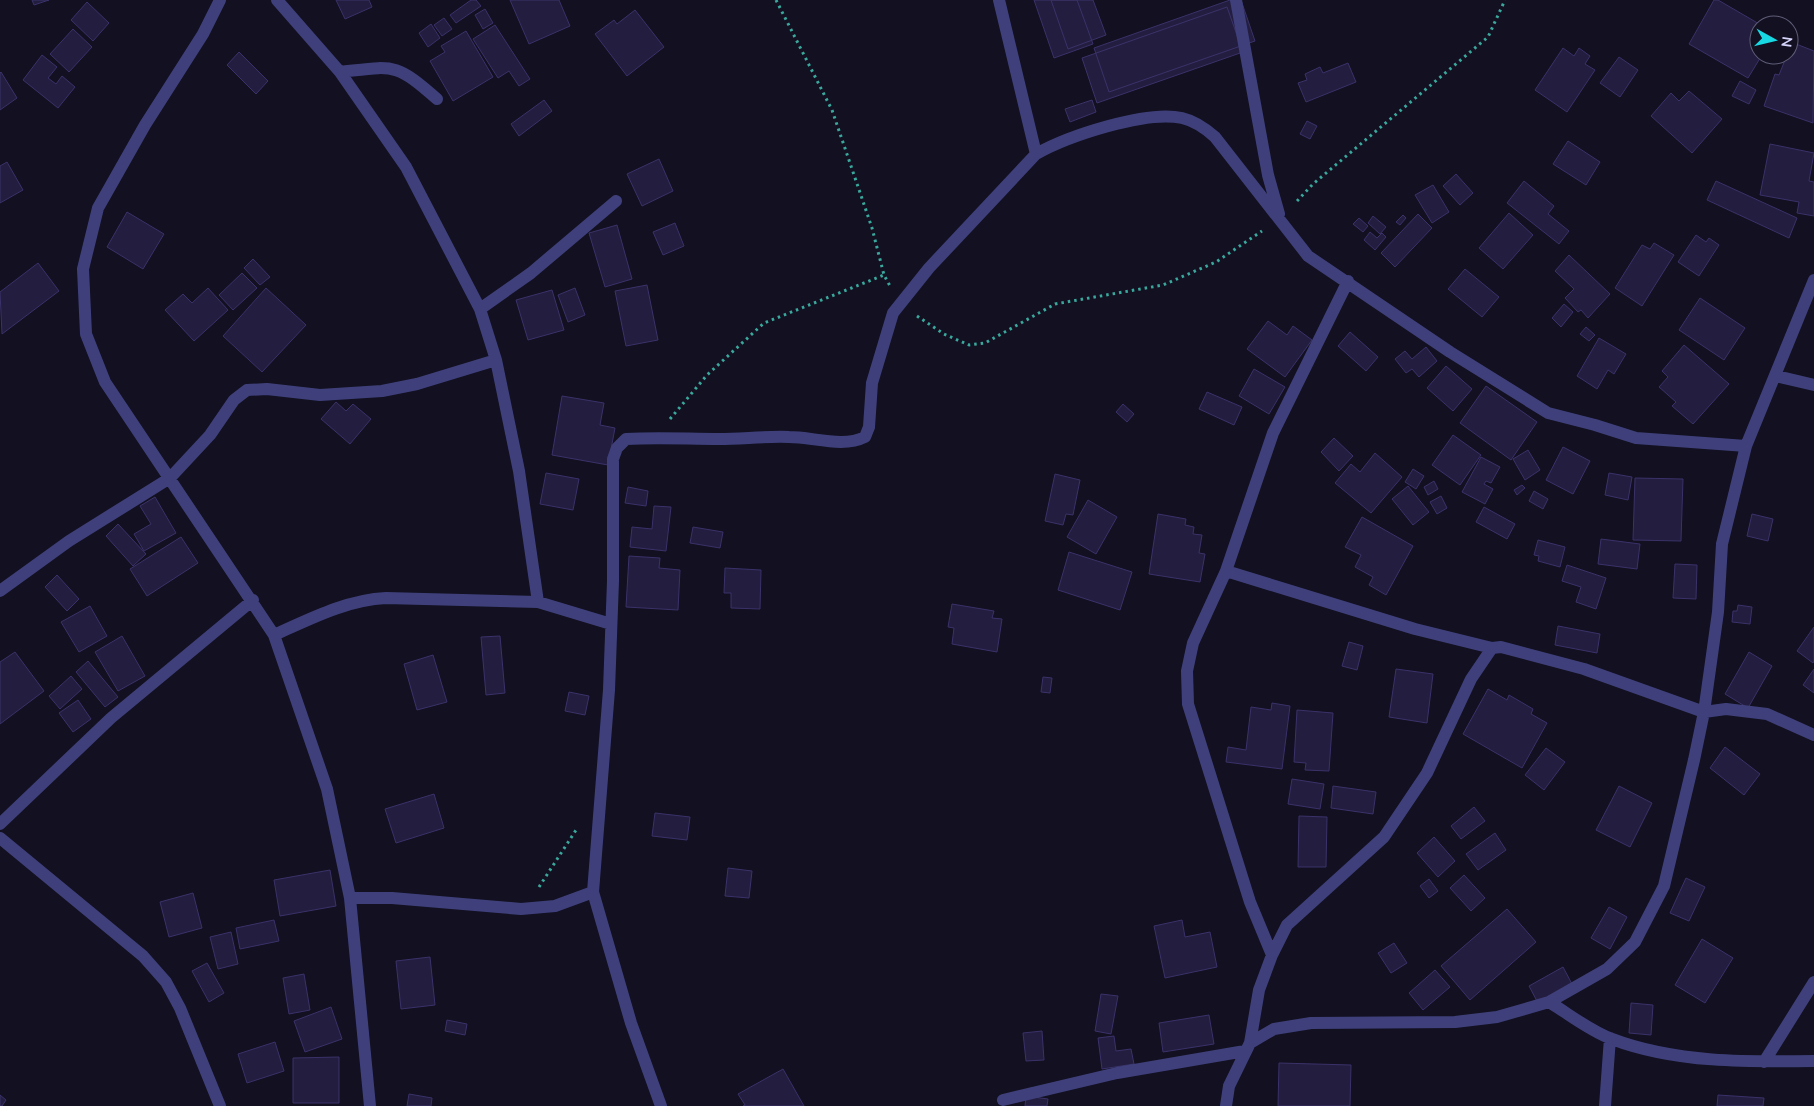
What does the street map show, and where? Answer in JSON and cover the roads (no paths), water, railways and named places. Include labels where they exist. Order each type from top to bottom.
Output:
[{"type":"street","points":[[220,0],[202,34],[145,125],[98,208],[83,270],[86,334],[105,382],[253,600],[274,635],[327,789],[350,898],[370,1106]]},
{"type":"street","points":[[277,0],[340,72],[406,167],[480,309],[496,360],[519,472],[538,602]]},
{"type":"street","points":[[999,0],[1036,154]]},
{"type":"street","points":[[1236,0],[1268,175],[1280,219]]},
{"type":"street","points":[[340,72],[381,67],[396,69],[412,77],[437,99]]},
{"type":"street","points":[[660,1106],[632,1023],[593,892],[595,841],[601,804],[611,624],[613,533],[611,481],[614,455],[626,439],[659,436],[719,439],[790,437],[834,441],[857,441],[865,437],[869,427],[872,383],[893,313],[929,268],[1036,154],[1048,147],[1112,125],[1165,116],[1181,118],[1203,126],[1215,137],[1252,187],[1280,219],[1308,256],[1450,352],[1548,413],[1636,438],[1746,446]]},
{"type":"street","points":[[480,309],[531,273],[616,201]]},
{"type":"street","points":[[1003,1100],[1117,1073],[1247,1047],[1274,1029],[1311,1024],[1455,1022],[1496,1017],[1549,1002],[1606,969],[1635,942],[1664,886],[1704,712],[1718,612],[1722,544],[1746,446],[1814,280]]},
{"type":"street","points":[[1272,955],[1250,902],[1188,704],[1187,671],[1193,644],[1226,571],[1273,434],[1348,282]]},
{"type":"street","points":[[0,591],[69,541],[170,478],[210,436],[234,400],[246,390],[267,389],[320,395],[382,391],[416,384],[496,360]]},
{"type":"street","points":[[1776,376],[1814,385]]},
{"type":"street","points":[[1226,571],[1379,619],[1492,648],[1501,647],[1584,669],[1704,712],[1726,709],[1767,714],[1814,735]]},
{"type":"street","points":[[274,635],[322,614],[370,599],[538,602],[611,624]]},
{"type":"street","points":[[0,824],[111,718],[253,600]]},
{"type":"street","points":[[1226,1106],[1229,1086],[1247,1047],[1259,990],[1272,955],[1287,925],[1384,837],[1427,773],[1471,679],[1492,648]]},
{"type":"street","points":[[0,838],[143,956],[166,982],[180,1008],[220,1106]]},
{"type":"street","points":[[350,898],[402,899],[521,909],[555,906],[593,892]]},
{"type":"street","points":[[1764,1062],[1814,982]]},
{"type":"street","points":[[1549,1002],[1610,1038],[1644,1050],[1686,1056],[1764,1062],[1814,1061]]},
{"type":"street","points":[[1605,1106],[1610,1038]]}]
